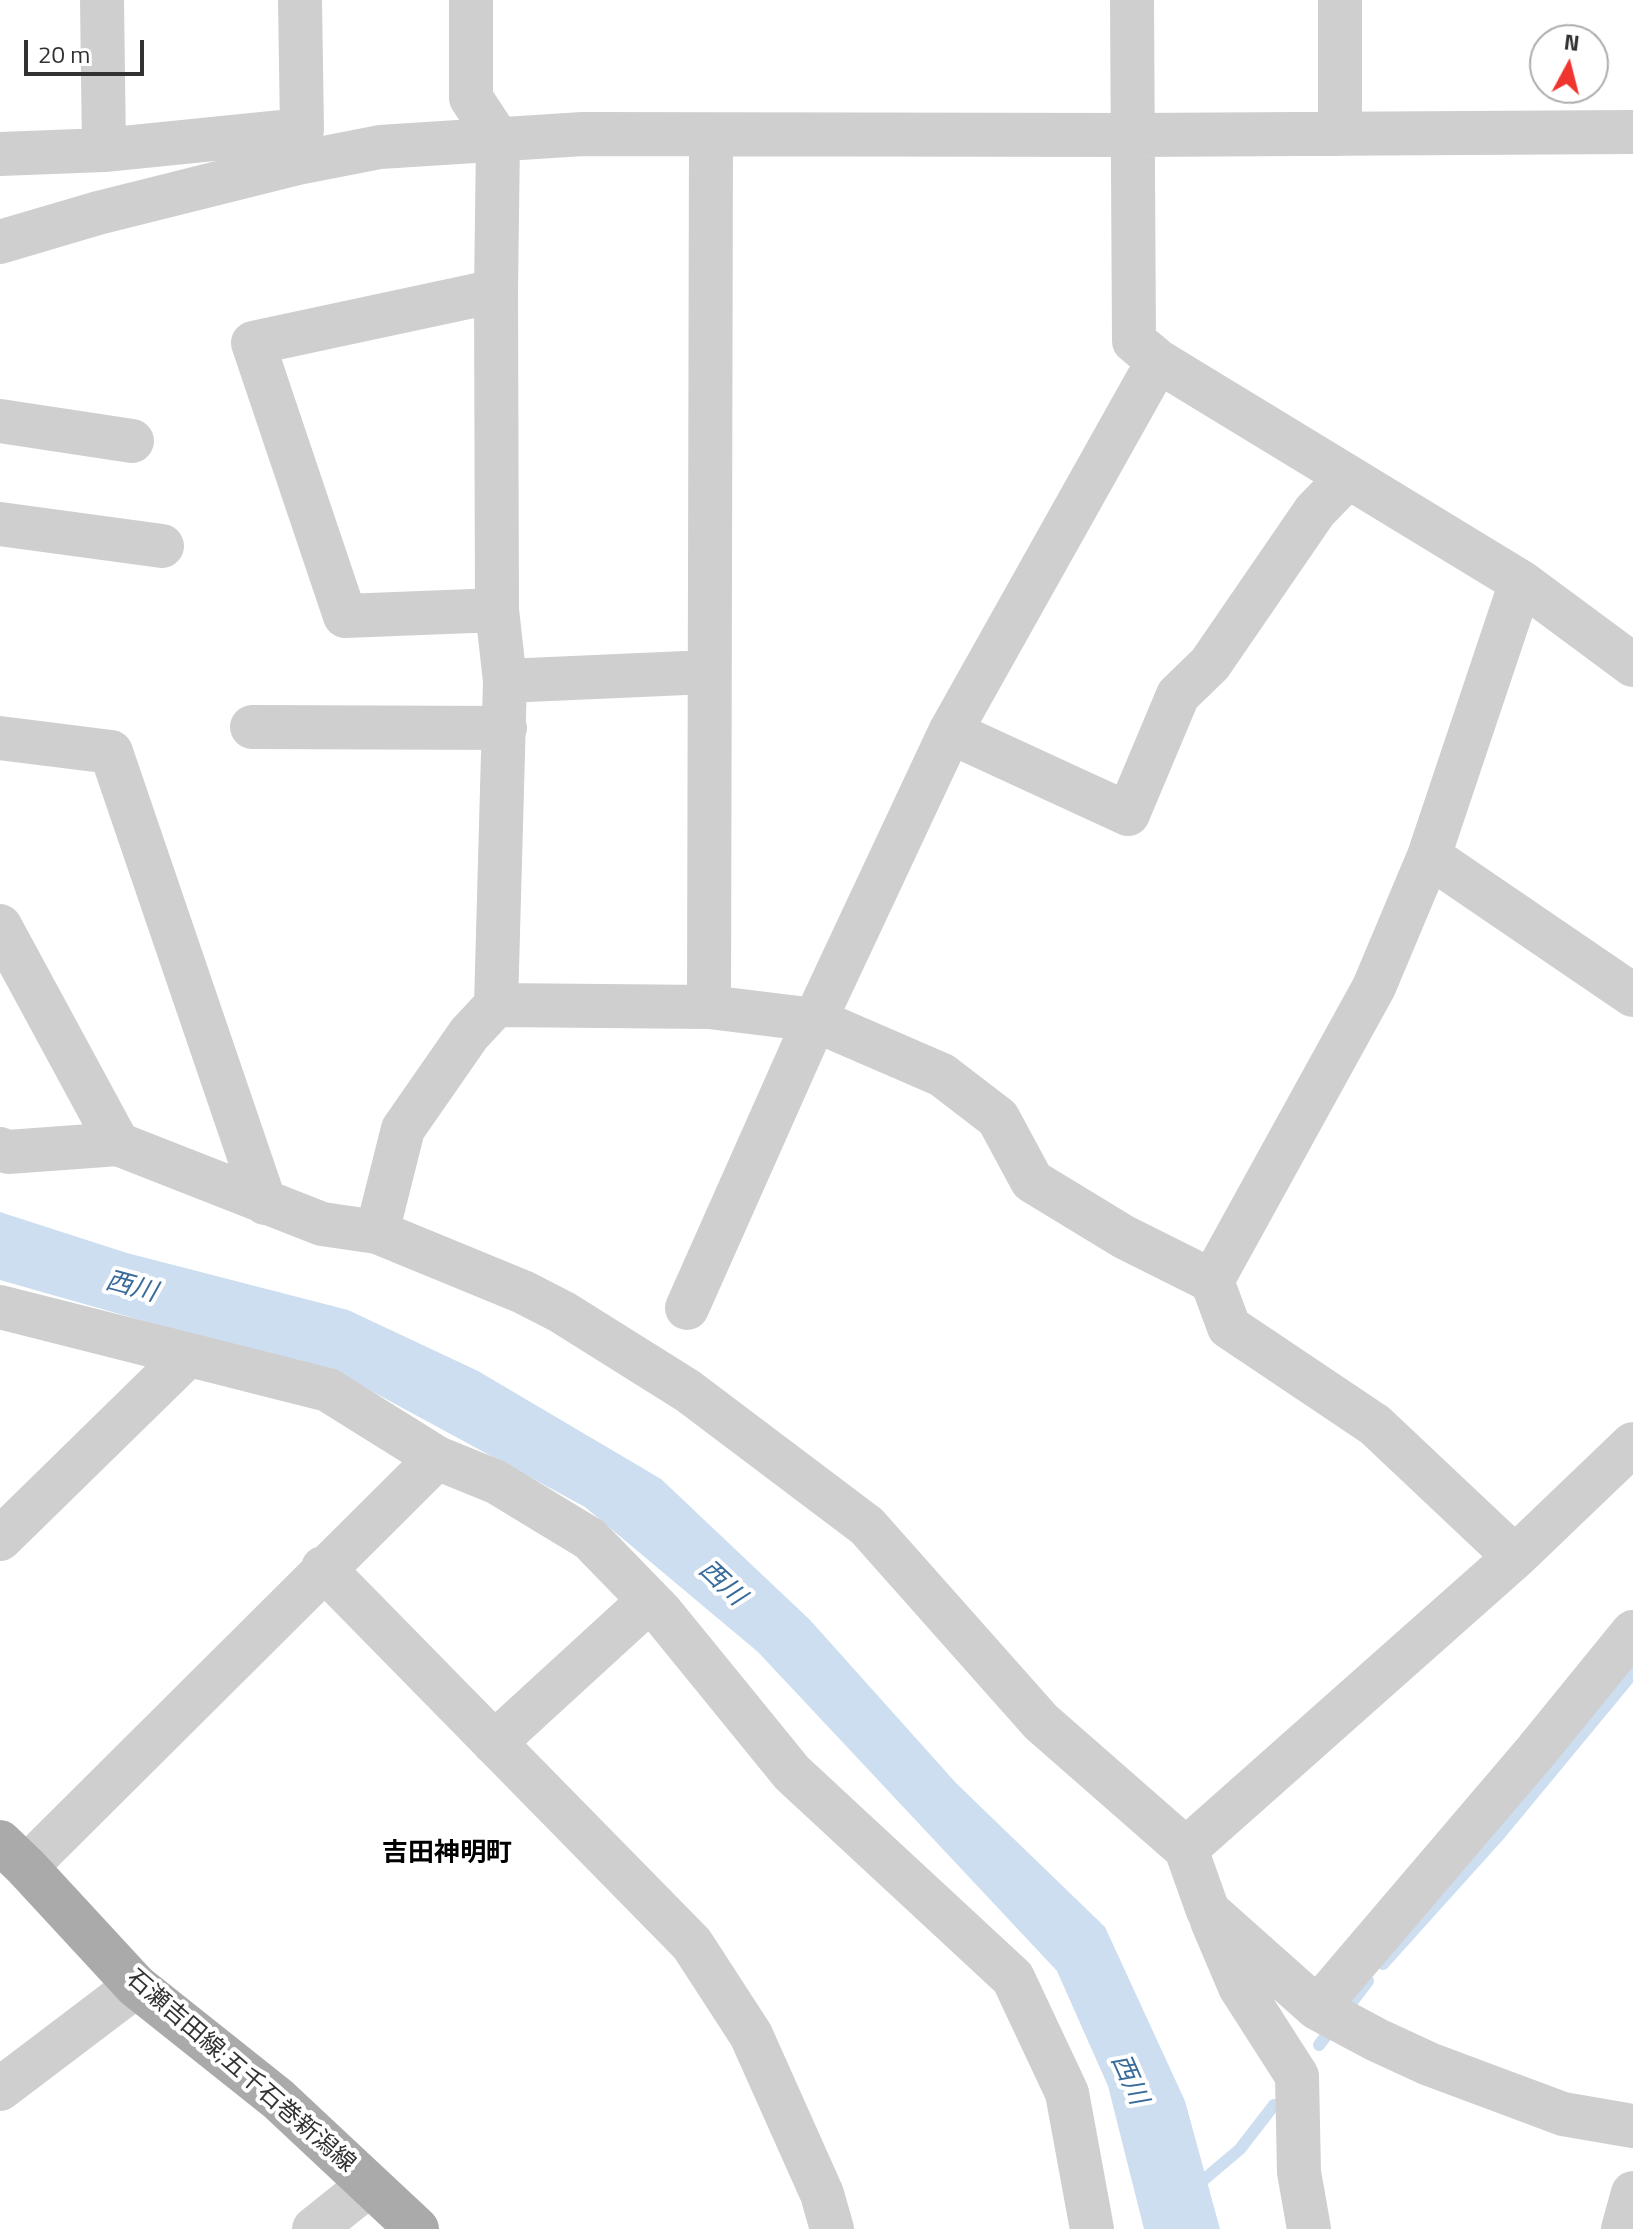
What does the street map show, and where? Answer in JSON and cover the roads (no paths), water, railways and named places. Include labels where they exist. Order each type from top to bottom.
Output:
[{"type":"main road","name":"石瀬吉田線;五千石巻新潟線","points":[[13,1854],[136,1986],[278,2099],[417,2229]]},
{"type":"street","points":[[102,0],[104,150]]},
{"type":"street","points":[[300,0],[300,147]]},
{"type":"street","points":[[377,1232],[403,1129],[469,1034],[496,1005],[505,728],[505,681],[497,610],[498,139],[471,98],[471,0]]},
{"type":"street","points":[[1132,0],[1134,341],[1158,361],[1521,582],[1633,665]]},
{"type":"street","points":[[1340,0],[1340,134]]},
{"type":"street","points":[[0,154],[380,147],[583,134],[1633,132]]},
{"type":"street","points":[[709,1007],[711,135]]},
{"type":"street","points":[[0,242],[300,147]]},
{"type":"street","points":[[496,291],[253,343],[345,616],[497,610]]},
{"type":"street","points":[[687,1308],[815,1020],[950,732],[1158,361]]},
{"type":"street","points":[[0,421],[132,441]]},
{"type":"street","points":[[950,732],[1128,814],[1178,695],[1210,664],[1315,511],[1347,478]]},
{"type":"street","points":[[0,524],[162,546]]},
{"type":"street","points":[[1212,1281],[1374,987],[1429,856],[1521,582]]},
{"type":"street","points":[[505,681],[708,672]]},
{"type":"street","points":[[252,727],[505,728]]},
{"type":"street","points":[[0,738],[111,752],[265,1203]]},
{"type":"street","points":[[1429,856],[1633,995]]},
{"type":"street","points":[[0,926],[118,1144]]},
{"type":"street","points":[[496,1005],[709,1007],[815,1020],[942,1075],[998,1118],[1032,1181],[1124,1237],[1212,1281],[1229,1327],[1375,1425],[1515,1557]]},
{"type":"street","points":[[0,1149],[8,1152],[118,1144],[322,1224],[377,1232],[523,1292],[562,1312],[688,1391],[867,1526],[1041,1722],[1186,1849],[1240,1987],[1297,2076],[1299,2172],[1309,2229]]},
{"type":"street","points":[[0,1307],[328,1390],[437,1458],[496,1482],[590,1539],[649,1601],[792,1773],[1013,1978],[1067,2093],[1092,2229]]},
{"type":"street","points":[[0,1539],[187,1356]]},
{"type":"street","points":[[1186,1849],[1515,1557],[1633,1444]]},
{"type":"street","points":[[13,1854],[323,1568],[437,1458]]},
{"type":"street","points":[[323,1568],[692,1944],[751,2035],[822,2194],[832,2229]]},
{"type":"street","points":[[494,1743],[649,1601]]},
{"type":"street","points":[[1317,2008],[1537,1750],[1633,1632]]},
{"type":"street","points":[[1208,1911],[1317,2008],[1377,2040],[1429,2064],[1563,2114],[1633,2126]]},
{"type":"street","points":[[0,2089],[136,1986]]},
{"type":"street","points":[[314,2229],[369,2185]]},
{"type":"street","points":[[1623,2229],[1633,2193]]},
{"type":"water","name":"西川","points":[[0,1212],[127,1253],[348,1310],[478,1371],[661,1479],[810,1620],[956,1783],[1105,1927],[1185,2101],[1220,2229],[1144,2229],[1108,2086],[1057,1971],[758,1652],[585,1507],[351,1380],[0,1280]]},
{"type":"waterway","points":[[1383,1964],[1500,1834],[1633,1673]]},
{"type":"waterway","points":[[1319,2045],[1368,1981]]},
{"type":"waterway","points":[[1194,2188],[1240,2149],[1274,2105]]},
{"type":"district","name":"吉田神明町","points":[[447,1855]]}]
